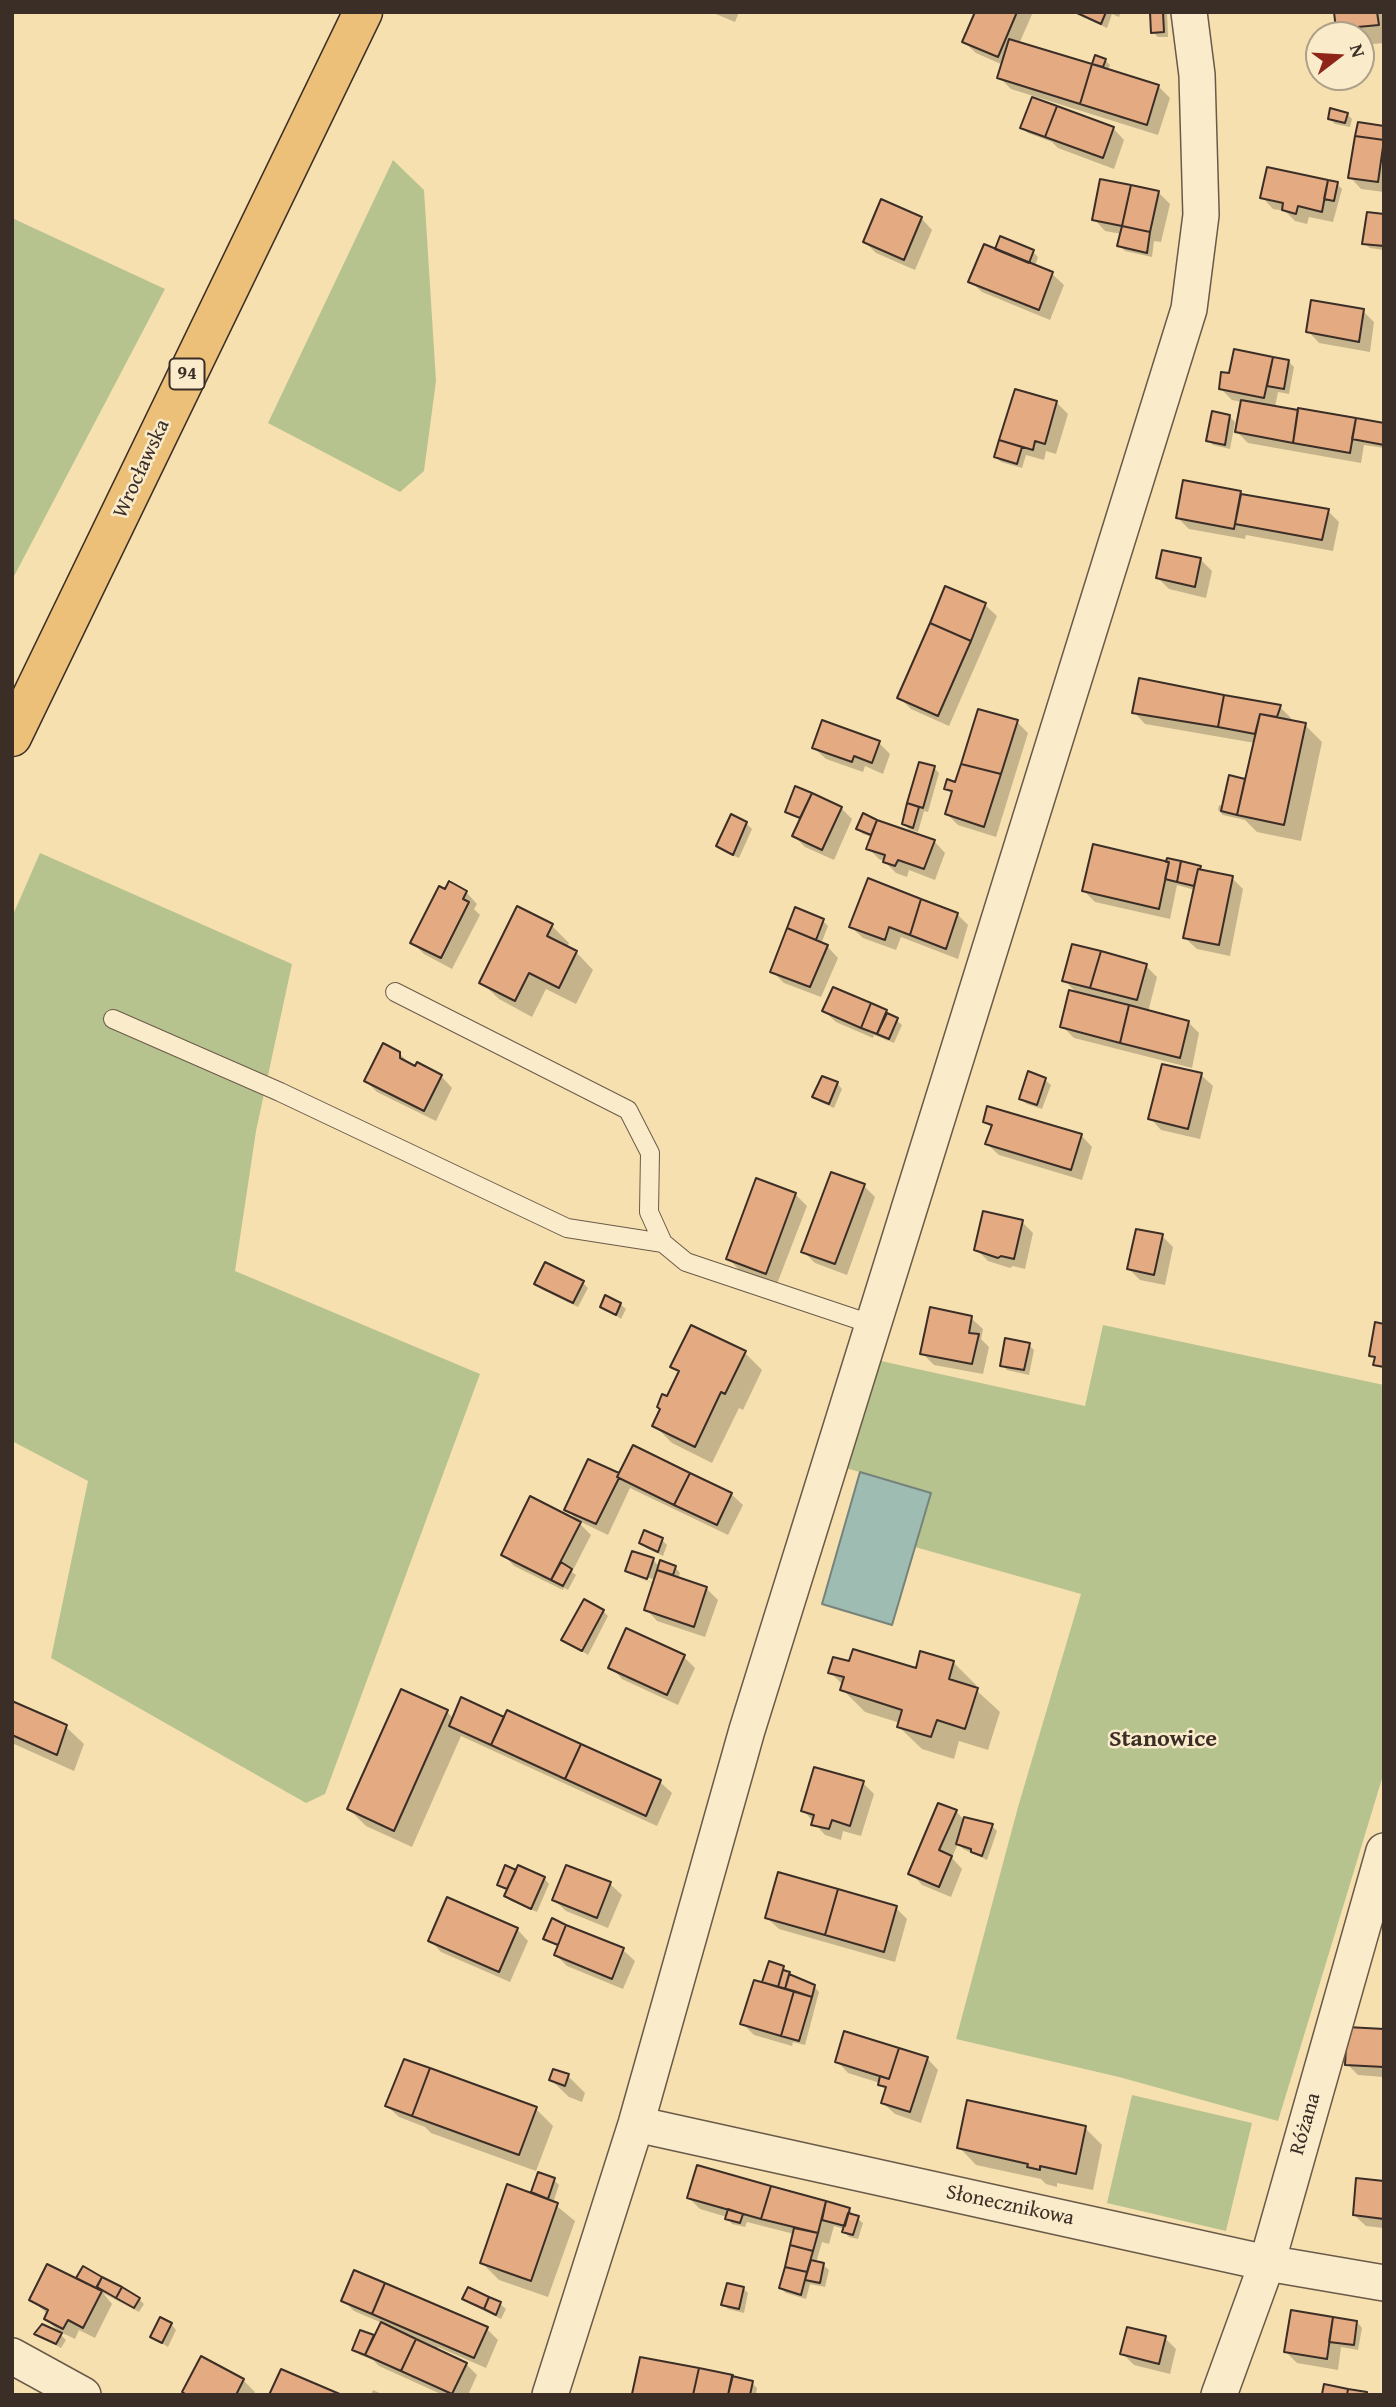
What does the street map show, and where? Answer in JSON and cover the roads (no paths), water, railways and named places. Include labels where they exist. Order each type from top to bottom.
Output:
[{"type":"main road","name":"Wrocławska","points":[[12,737],[363,12]]},
{"type":"street","points":[[550,2395],[636,2124],[747,1730],[1189,309],[1201,215],[1197,75],[1189,12]]},
{"type":"street","name":"Różana","points":[[1219,2395],[1267,2263],[1384,1851]]},
{"type":"street","name":"Słonecznikowa","points":[[636,2124],[1267,2263],[1384,2283]]},
{"type":"street","points":[[12,2356],[83,2395]]},
{"type":"lane","points":[[395,992],[628,1110],[650,1153],[649,1212],[663,1243],[686,1262],[874,1325]]},
{"type":"lane","points":[[113,1020],[279,1092],[567,1228],[663,1243]]},
{"type":"water","points":[[860,1472],[931,1493],[892,1625],[822,1604]]},
{"type":"district","name":"Stanowice","points":[[1163,1740]]}]
